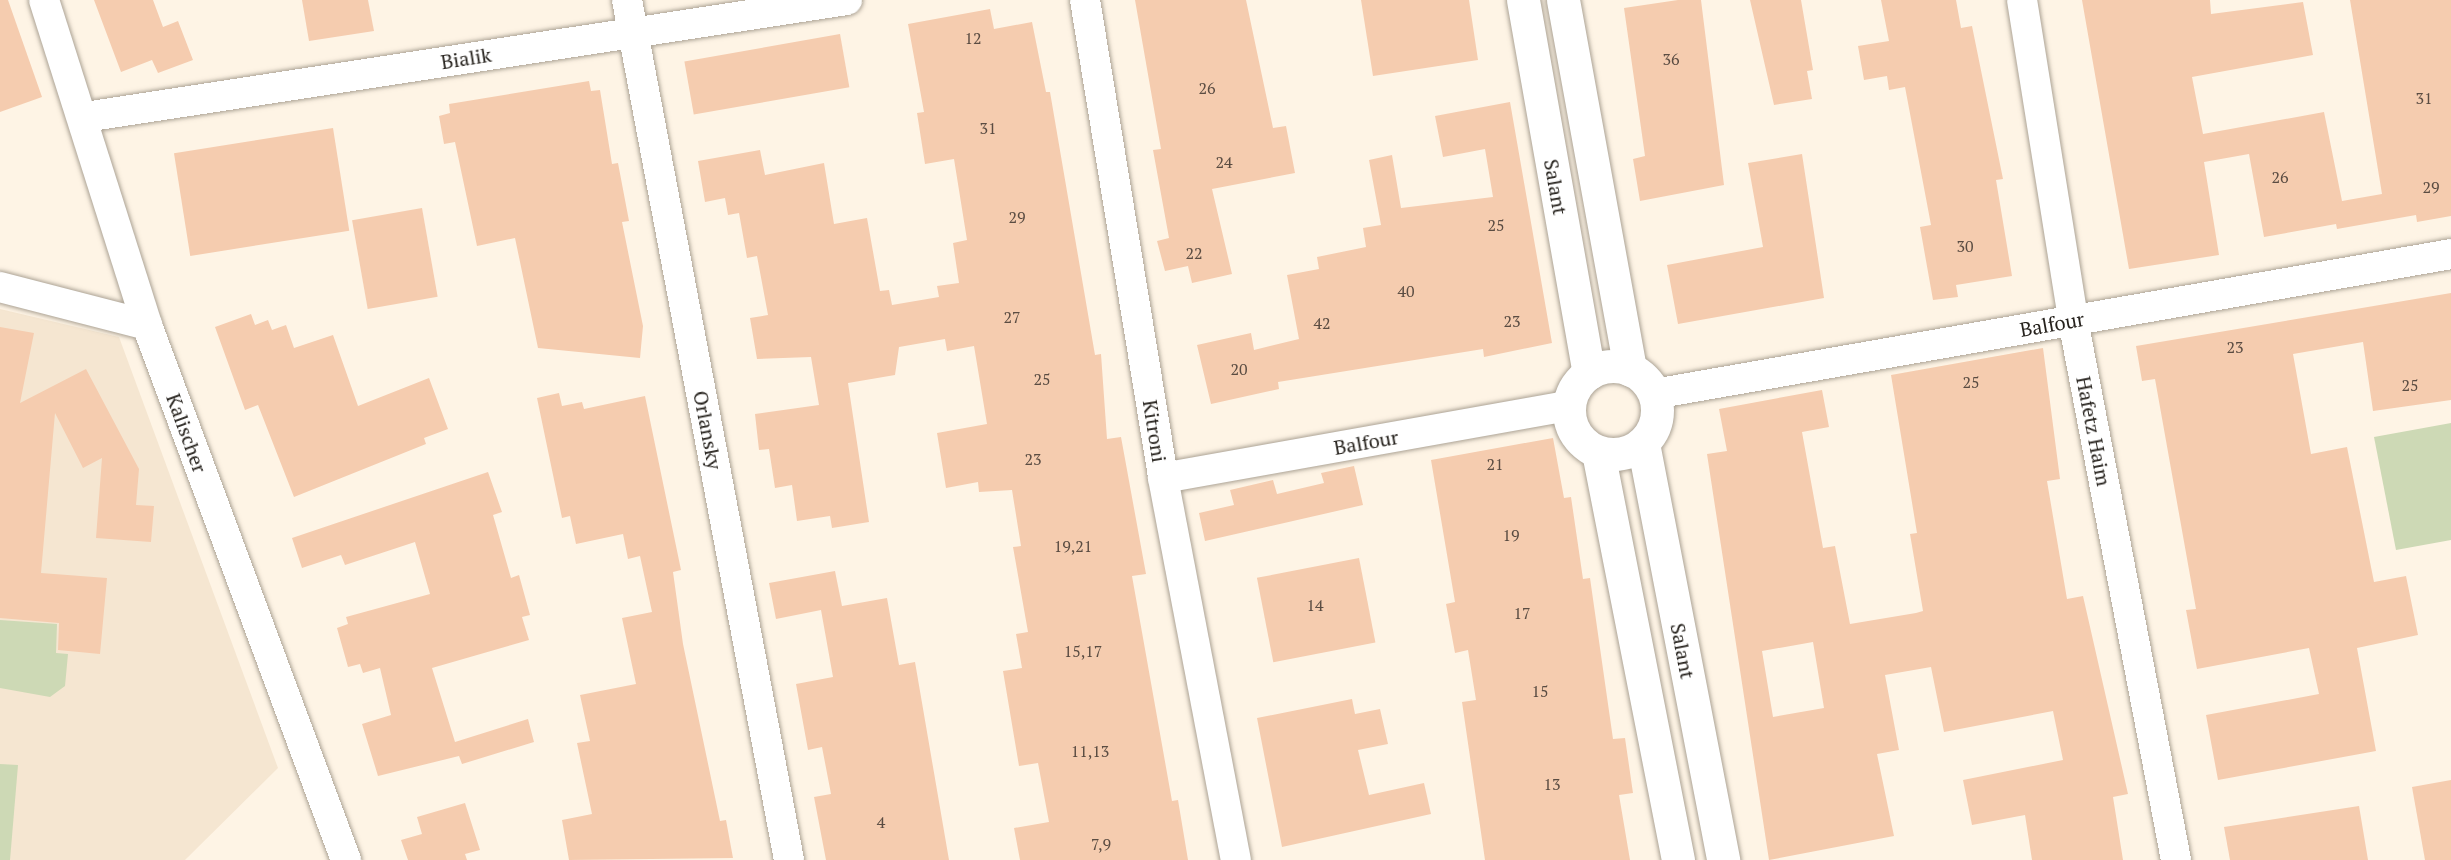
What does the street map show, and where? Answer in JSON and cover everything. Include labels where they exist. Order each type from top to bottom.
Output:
[{"type":"street","name":"Kalischer","points":[[44,0],[84,117],[147,325],[346,860]]},
{"type":"street","name":"Orlansky","points":[[627,0],[789,860]]},
{"type":"street","name":"Bialik","points":[[84,117],[847,0]]},
{"type":"street","name":"Kitroni","points":[[1085,0],[1163,478],[1236,860]]},
{"type":"street","name":"Salant","points":[[1523,0],[1589,373]]},
{"type":"street","name":"Salant","points":[[1563,0],[1630,370]]},
{"type":"street","name":"Hafetz Haim","points":[[2022,0],[2073,320],[2176,860]]},
{"type":"street","name":"Balfour","points":[[1654,394],[2451,254]]},
{"type":"street","points":[[0,287],[147,325]]},
{"type":"street","points":[[1602,368],[1630,370],[1654,394],[1656,420],[1643,443],[1621,453],[1598,452],[1575,434],[1569,406],[1589,373],[1602,368]]},
{"type":"street","name":"Balfour","points":[[1163,478],[1569,406]]},
{"type":"street","name":"Salant","points":[[1643,443],[1723,860]]},
{"type":"street","points":[[1598,452],[1678,860]]},
{"type":"shaded area","points":[[0,309],[119,337],[278,768],[185,860],[0,860]]},
{"type":"green space","points":[[2451,423],[2451,540],[2396,550],[2374,437]]},
{"type":"green space","points":[[0,620],[57,624],[56,653],[68,654],[65,686],[50,697],[0,688]]},
{"type":"green space","points":[[0,764],[18,765],[10,860],[0,860]]},
{"type":"building","points":[[0,0],[8,0],[42,97],[0,112]]},
{"type":"building","points":[[94,0],[153,0],[163,27],[178,21],[193,60],[158,73],[152,60],[121,72]]},
{"type":"building","points":[[302,0],[368,0],[374,31],[309,41]]},
{"type":"building","points":[[1135,0],[1246,0],[1273,128],[1286,126],[1295,173],[1212,189],[1232,274],[1192,283],[1188,266],[1165,271],[1157,241],[1169,238],[1153,150],[1161,149]]},
{"type":"building","points":[[1361,0],[1469,0],[1478,60],[1373,76]]},
{"type":"building","points":[[1678,0],[1701,0],[1724,185],[1640,201],[1633,159],[1645,156],[1624,8]]},
{"type":"building","points":[[1750,0],[1801,0],[1813,70],[1807,71],[1812,99],[1774,105]]},
{"type":"building","points":[[1881,0],[1956,0],[1961,28],[1972,26],[2003,179],[1996,180],[2012,276],[1956,285],[1958,297],[1933,300],[1920,227],[1931,225],[1905,87],[1889,90],[1887,76],[1864,80],[1858,46],[1889,41]]},
{"type":"building","points":[[2082,0],[2210,0],[2211,14],[2303,2],[2313,55],[2192,77],[2203,134],[2324,112],[2342,201],[2382,194],[2350,0],[2451,0],[2451,216],[2417,222],[2416,215],[2337,229],[2336,224],[2264,237],[2249,154],[2204,162],[2219,255],[2129,269]]},
{"type":"building","points":[[990,9],[994,29],[1032,22],[1046,92],[1050,92],[1095,355],[1101,354],[1107,439],[1121,437],[1146,574],[1132,576],[1172,801],[1178,800],[1188,860],[1020,860],[1014,828],[1049,822],[1038,763],[1019,766],[1003,671],[1022,668],[1016,634],[1028,632],[1013,547],[1021,546],[1012,490],[979,492],[978,482],[946,488],[937,433],[987,424],[974,346],[947,351],[945,339],[899,347],[895,375],[848,383],[869,522],[832,528],[830,516],[797,521],[792,485],[775,488],[769,449],[759,450],[755,414],[819,405],[811,357],[757,359],[750,318],[768,315],[757,256],[747,258],[739,213],[728,215],[725,198],[705,202],[698,161],[760,150],[765,175],[824,163],[834,224],[867,218],[880,291],[889,290],[892,305],[939,297],[937,286],[959,283],[953,243],[967,240],[954,159],[925,164],[917,113],[924,112],[908,24]]},
{"type":"building","points":[[840,34],[849,87],[694,115],[684,61]]},
{"type":"building","points":[[589,81],[591,91],[600,90],[612,164],[618,163],[629,221],[622,222],[643,326],[640,358],[538,348],[515,238],[477,246],[455,142],[444,144],[439,116],[450,113],[449,104]]},
{"type":"building","points":[[1510,102],[1552,343],[1484,357],[1483,349],[1278,382],[1279,389],[1211,404],[1197,345],[1251,333],[1254,350],[1299,339],[1287,275],[1319,269],[1317,257],[1366,247],[1363,228],[1381,225],[1369,160],[1392,155],[1401,208],[1493,197],[1485,149],[1443,157],[1435,116]]},
{"type":"building","points":[[333,128],[349,231],[190,256],[174,153]]},
{"type":"building","points":[[1802,154],[1824,298],[1678,324],[1667,265],[1763,247],[1748,163]]},
{"type":"building","points":[[422,208],[438,297],[368,309],[352,220]]},
{"type":"building","points":[[2451,293],[2451,400],[2373,411],[2363,342],[2293,354],[2311,454],[2347,447],[2374,582],[2406,576],[2418,635],[2357,648],[2376,751],[2218,780],[2206,715],[2319,694],[2309,648],[2197,669],[2186,610],[2196,609],[2155,379],[2142,381],[2136,346]]},
{"type":"building","points":[[251,314],[255,325],[268,320],[272,330],[286,325],[294,348],[333,335],[358,406],[429,378],[448,429],[424,438],[426,444],[294,497],[258,405],[245,410],[215,327]]},
{"type":"building","points":[[0,327],[34,333],[20,403],[86,369],[139,469],[136,505],[154,506],[151,542],[96,538],[102,458],[83,468],[55,413],[41,573],[107,578],[100,654],[58,650],[59,623],[0,618]]},
{"type":"building","points":[[2043,348],[2060,479],[2047,481],[2067,599],[2083,596],[2128,794],[2113,797],[2123,860],[2032,860],[2025,815],[1972,825],[1963,780],[2063,760],[2053,711],[1944,732],[1931,667],[1885,675],[1899,750],[1877,754],[1894,836],[1769,860],[1707,454],[1727,451],[1719,409],[1822,390],[1829,427],[1802,432],[1823,548],[1835,546],[1850,624],[1923,611],[1910,534],[1917,533],[1891,375]],"holes":[[[1813,642],[1824,708],[1773,717],[1762,651]]]},
{"type":"building","points":[[559,393],[562,406],[582,402],[584,409],[645,396],[681,570],[673,572],[683,644],[720,821],[726,820],[733,858],[569,860],[562,820],[592,814],[577,743],[590,741],[580,695],[636,684],[622,618],[652,612],[640,556],[628,559],[623,534],[576,544],[570,516],[562,518],[537,398]]},
{"type":"building","points":[[1553,438],[1564,498],[1571,497],[1583,579],[1590,578],[1613,739],[1625,738],[1633,793],[1619,795],[1630,860],[1485,860],[1462,702],[1476,700],[1468,650],[1455,653],[1446,604],[1455,602],[1431,460]]},
{"type":"building","points":[[1354,466],[1363,505],[1205,541],[1199,513],[1234,505],[1230,490],[1273,480],[1277,494],[1324,483],[1321,473]]},
{"type":"building","points":[[488,472],[502,512],[493,515],[511,578],[519,575],[530,615],[522,617],[529,640],[432,668],[455,742],[528,719],[534,742],[462,764],[459,756],[378,776],[362,724],[391,715],[380,668],[363,673],[360,664],[348,667],[337,628],[348,624],[346,617],[430,594],[415,542],[345,565],[341,555],[302,568],[292,538]]},
{"type":"building","points":[[1359,558],[1375,642],[1273,662],[1257,578]]},
{"type":"building","points":[[835,571],[842,606],[887,598],[899,665],[915,662],[949,860],[826,860],[814,797],[831,794],[822,747],[808,750],[796,684],[833,677],[821,610],[776,619],[769,583]]},
{"type":"building","points":[[1352,699],[1355,714],[1380,709],[1388,744],[1358,750],[1369,795],[1424,783],[1431,814],[1282,847],[1257,718]]},
{"type":"building","points":[[2451,780],[2451,860],[2425,860],[2412,787]]},
{"type":"building","points":[[465,803],[480,850],[465,854],[467,860],[408,860],[401,840],[422,834],[417,817]]},
{"type":"building","points":[[2359,806],[2368,860],[2230,860],[2224,827]]}]
